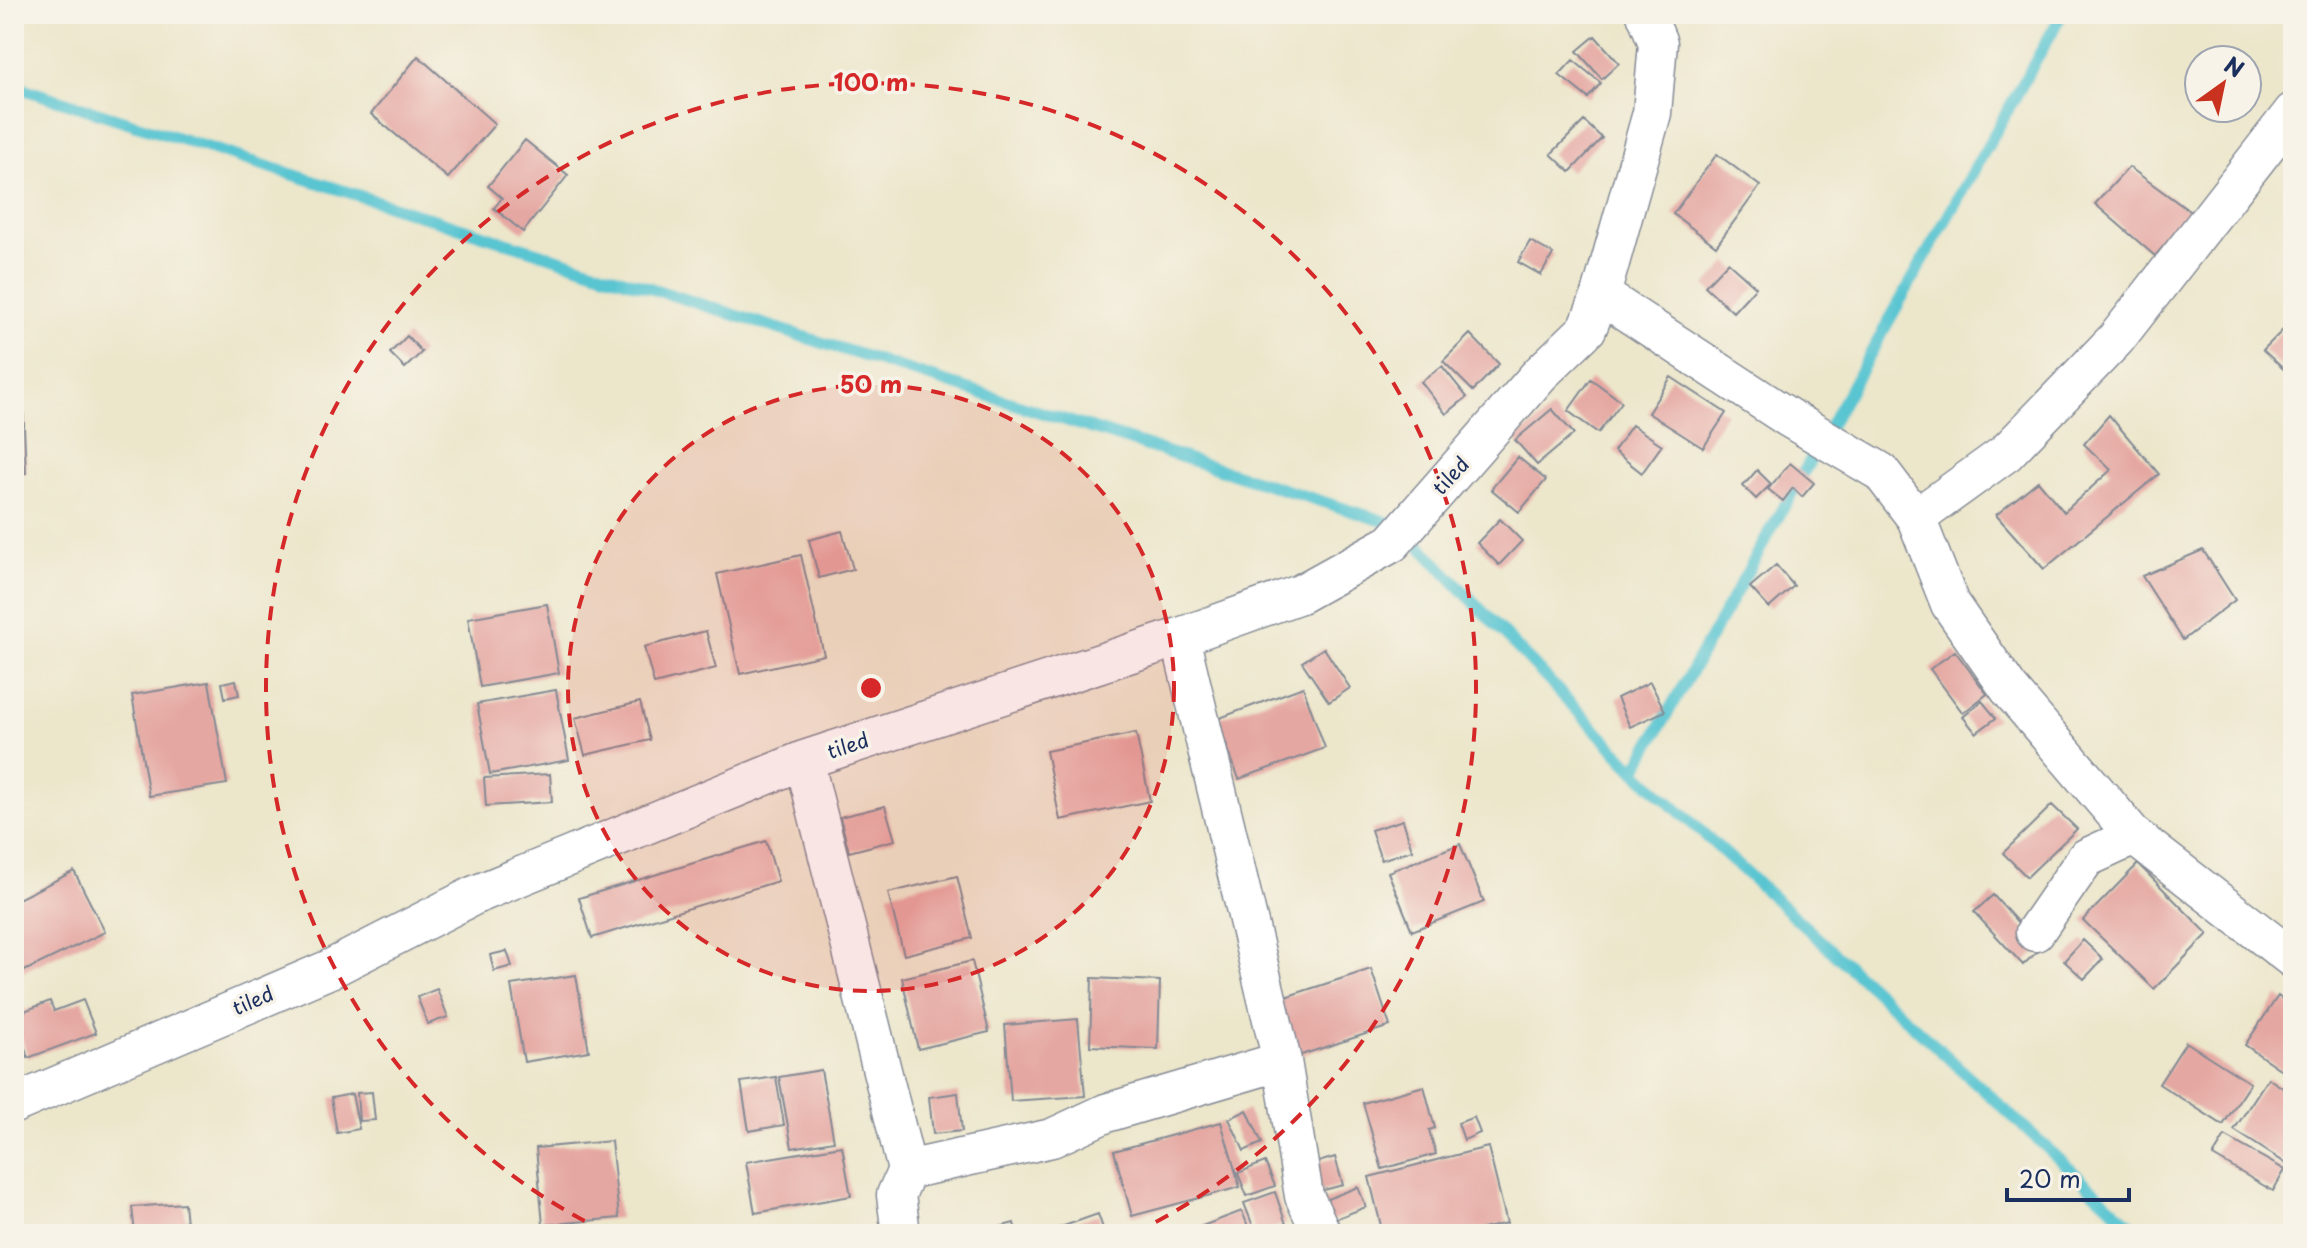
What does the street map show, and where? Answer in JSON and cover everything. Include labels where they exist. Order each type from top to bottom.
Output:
[{"type":"street","name":"tiled","points":[[14,1104],[330,969],[475,895],[804,760],[1180,637],[1300,594],[1392,543],[1540,374],[1587,329],[1601,295],[1652,113],[1658,43],[1646,14]]},
{"type":"street","points":[[1916,518],[2006,453],[2116,339],[2293,112]]},
{"type":"street","points":[[1601,295],[1789,418],[1881,472],[1916,518],[1950,604],[2009,689],[2134,836],[2293,959]]},
{"type":"street","points":[[1180,637],[1282,1061],[1304,1196],[1322,1234]]},
{"type":"street","points":[[804,760],[907,1170],[896,1195],[901,1234]]},
{"type":"street","points":[[2035,932],[2086,858],[2134,836]]},
{"type":"street","points":[[907,1170],[1052,1138],[1106,1113],[1282,1061]]},
{"type":"building","points":[[1595,36],[1619,63],[1602,79],[1577,51]]},
{"type":"building","points":[[418,56],[495,124],[448,178],[371,114]]},
{"type":"building","points":[[1573,60],[1601,83],[1588,98],[1559,75]]},
{"type":"building","points":[[1584,121],[1602,138],[1570,172],[1551,154]]},
{"type":"building","points":[[525,140],[568,175],[523,232],[494,208],[502,198],[488,186]]},
{"type":"building","points":[[1717,154],[1760,186],[1716,246],[1673,214]]},
{"type":"building","points":[[2129,167],[2192,213],[2155,256],[2095,204]]},
{"type":"building","points":[[1530,241],[1553,254],[1541,275],[1518,262]]},
{"type":"building","points":[[1728,262],[1756,287],[1733,312],[1705,286]]},
{"type":"building","points":[[2293,320],[2293,378],[2263,350]]},
{"type":"building","points":[[1470,334],[1499,364],[1473,391],[1443,361]]},
{"type":"building","points":[[407,336],[422,352],[405,368],[390,353]]},
{"type":"building","points":[[1442,366],[1467,397],[1446,414],[1421,382]]},
{"type":"building","points":[[1671,377],[1726,413],[1703,448],[1648,413]]},
{"type":"building","points":[[1591,379],[1622,402],[1598,433],[1568,411]]},
{"type":"building","points":[[14,403],[23,403],[26,473],[14,474]]},
{"type":"building","points":[[1552,409],[1574,434],[1537,465],[1515,440]]},
{"type":"building","points":[[2109,415],[2159,474],[2044,569],[1996,515],[2038,481],[2064,512],[2111,470],[2084,444]]},
{"type":"building","points":[[1632,425],[1662,445],[1642,473],[1614,451]]},
{"type":"building","points":[[1518,457],[1546,480],[1519,512],[1491,489]]},
{"type":"building","points":[[1790,463],[1814,483],[1802,497],[1793,488],[1783,501],[1768,489]]},
{"type":"building","points":[[1757,470],[1771,484],[1756,499],[1743,486]]},
{"type":"building","points":[[1500,519],[1522,541],[1499,565],[1477,543]]},
{"type":"building","points":[[842,531],[853,569],[819,578],[809,540]]},
{"type":"building","points":[[2203,550],[2235,600],[2183,640],[2142,576]]},
{"type":"building","points":[[801,555],[824,655],[740,674],[717,574]]},
{"type":"building","points":[[1776,565],[1794,586],[1769,608],[1750,587]]},
{"type":"building","points":[[547,604],[559,673],[480,687],[468,618]]},
{"type":"building","points":[[706,631],[716,668],[654,684],[644,647]]},
{"type":"building","points":[[1324,648],[1350,688],[1329,702],[1302,662]]},
{"type":"building","points":[[1955,651],[1987,694],[1963,713],[1930,669]]},
{"type":"building","points":[[236,680],[239,695],[225,698],[222,683]]},
{"type":"building","points":[[209,682],[227,784],[149,796],[132,695]]},
{"type":"building","points":[[1650,682],[1665,711],[1630,727],[1617,698]]},
{"type":"building","points":[[1303,687],[1325,748],[1239,779],[1217,719]]},
{"type":"building","points":[[556,690],[569,760],[490,774],[477,704]]},
{"type":"building","points":[[1982,701],[1996,718],[1976,733],[1963,717]]},
{"type":"building","points":[[640,702],[650,740],[585,755],[575,718]]},
{"type":"building","points":[[1136,733],[1150,801],[1060,820],[1046,751]]},
{"type":"building","points":[[550,774],[552,802],[486,806],[484,778]]},
{"type":"building","points":[[2052,805],[2077,829],[2027,877],[2003,853]]},
{"type":"building","points":[[885,806],[895,840],[849,852],[840,817]]},
{"type":"building","points":[[1403,820],[1412,850],[1381,860],[1371,830]]},
{"type":"building","points":[[766,841],[778,881],[592,938],[579,898]]},
{"type":"building","points":[[1460,844],[1484,902],[1412,931],[1388,872]]},
{"type":"building","points":[[2138,864],[2208,934],[2154,989],[2083,920]]},
{"type":"building","points":[[74,871],[105,932],[16,975],[14,901]]},
{"type":"building","points":[[957,876],[972,938],[904,955],[888,893]]},
{"type":"building","points":[[1993,895],[2041,948],[2023,965],[1974,912]]},
{"type":"building","points":[[2083,940],[2103,959],[2084,979],[2064,961]]},
{"type":"building","points":[[507,951],[512,966],[494,971],[490,955]]},
{"type":"building","points":[[972,961],[989,1032],[918,1049],[902,978]]},
{"type":"building","points":[[1371,969],[1390,1026],[1292,1058],[1273,1001]]},
{"type":"building","points":[[576,975],[589,1051],[524,1062],[511,985]]},
{"type":"building","points":[[1092,978],[1160,981],[1158,1049],[1090,1046]]},
{"type":"building","points":[[437,989],[448,1017],[428,1024],[417,997]]},
{"type":"building","points":[[2278,996],[2293,1007],[2293,1078],[2245,1045]]},
{"type":"building","points":[[83,1000],[96,1033],[28,1058],[14,1015],[50,1001],[54,1011]]},
{"type":"building","points":[[1078,1019],[1085,1096],[1011,1101],[1005,1025]]},
{"type":"building","points":[[2186,1042],[2250,1083],[2223,1125],[2159,1084]]},
{"type":"building","points":[[821,1070],[834,1141],[792,1148],[779,1077]]},
{"type":"building","points":[[776,1077],[784,1125],[749,1131],[741,1082]]},
{"type":"building","points":[[2268,1078],[2293,1095],[2293,1154],[2287,1164],[2234,1130]]},
{"type":"building","points":[[1424,1086],[1435,1128],[1429,1130],[1436,1154],[1382,1169],[1363,1103]]},
{"type":"building","points":[[372,1092],[375,1120],[359,1121],[357,1093]]},
{"type":"building","points":[[958,1093],[962,1131],[933,1134],[929,1097]]},
{"type":"building","points":[[352,1094],[359,1129],[337,1133],[331,1098]]},
{"type":"building","points":[[1247,1110],[1262,1143],[1244,1151],[1229,1119]]},
{"type":"building","points":[[1474,1117],[1480,1133],[1464,1140],[1458,1123]]},
{"type":"building","points":[[1221,1122],[1240,1187],[1132,1216],[1114,1151]]},
{"type":"building","points":[[2225,1136],[2285,1170],[2273,1191],[2213,1156]]},
{"type":"building","points":[[611,1141],[619,1218],[543,1225],[536,1148]]},
{"type":"building","points":[[842,1146],[851,1196],[755,1213],[746,1162]]},
{"type":"building","points":[[1488,1147],[1507,1223],[1462,1234],[1383,1234],[1369,1177]]},
{"type":"building","points":[[1335,1157],[1343,1185],[1320,1191],[1312,1164]]},
{"type":"building","points":[[1265,1162],[1275,1186],[1247,1196],[1238,1173]]},
{"type":"building","points":[[1358,1187],[1366,1207],[1330,1221],[1322,1201]]},
{"type":"building","points":[[1275,1192],[1286,1224],[1256,1234],[1244,1203]]},
{"type":"building","points":[[184,1203],[187,1234],[135,1234],[132,1207]]},
{"type":"building","points":[[1242,1211],[1251,1234],[1181,1234]]},
{"type":"building","points":[[1098,1214],[1105,1234],[1041,1234]]},
{"type":"building","points":[[1014,1223],[1017,1234],[977,1234],[977,1233]]},
{"type":"waterway","points":[[1635,771],[2062,14]]},
{"type":"waterway","points":[[14,86],[1402,527],[1635,771],[2141,1234]]}]
